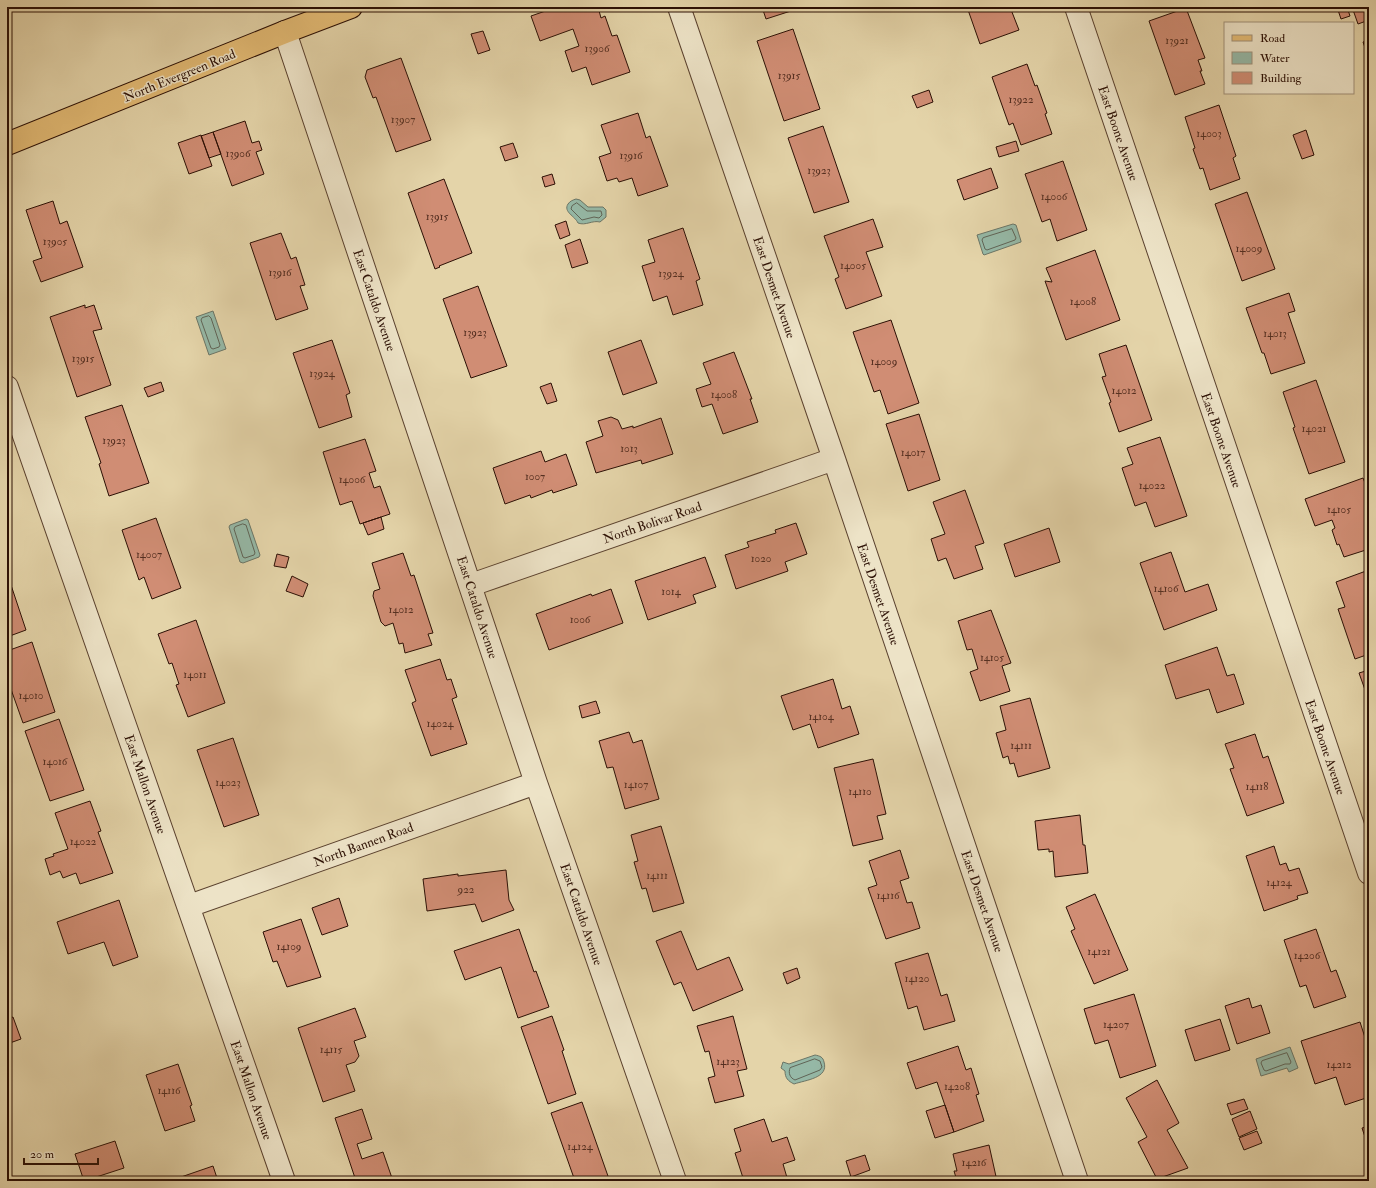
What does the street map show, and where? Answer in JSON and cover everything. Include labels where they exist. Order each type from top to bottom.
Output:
[{"type":"main road","name":"North Evergreen Road","points":[[7,144],[351,7]]},
{"type":"street","name":"East Desmet Avenue","points":[[679,7],[834,459],[1077,1181]]},
{"type":"street","name":"East Boone Avenue","points":[[1076,7],[1369,873]]},
{"type":"street","name":"East Cataldo Avenue","points":[[285,32],[536,783],[675,1181]]},
{"type":"street","name":"East Mallon Avenue","points":[[7,387],[284,1181]]},
{"type":"street","name":"North Bolivar Road","points":[[471,586],[834,459]]},
{"type":"street","name":"North Bannen Road","points":[[189,906],[536,783]]},
{"type":"water","points":[[576,199],[580,200],[588,207],[603,207],[606,210],[606,217],[600,222],[584,224],[578,223],[567,209],[569,203]]},
{"type":"water","points":[[1013,224],[1016,225],[1021,242],[984,255],[977,235]]},
{"type":"water","points":[[213,311],[226,349],[209,355],[196,317]]},
{"type":"water","points":[[246,519],[248,520],[260,555],[259,557],[243,563],[240,562],[229,527],[230,525]]},
{"type":"water","points":[[1290,1047],[1298,1068],[1289,1072],[1287,1068],[1261,1076],[1256,1059]]},
{"type":"water","points":[[815,1055],[823,1059],[825,1067],[820,1075],[810,1080],[794,1084],[786,1077],[785,1071],[781,1068],[783,1062],[789,1064]]},
{"type":"building","points":[[557,7],[598,7],[601,18],[605,16],[612,36],[617,35],[630,72],[592,85],[586,67],[572,72],[565,51],[579,46],[573,29],[540,41],[531,16]]},
{"type":"building","points":[[762,7],[796,7],[797,9],[766,19]]},
{"type":"building","points":[[967,7],[1010,7],[1019,30],[980,44]]},
{"type":"building","points":[[1337,7],[1347,7],[1350,16],[1341,19]]},
{"type":"building","points":[[1352,7],[1369,7],[1369,20],[1358,24]]},
{"type":"building","points":[[1186,8],[1205,58],[1198,60],[1205,84],[1175,95],[1149,21]]},
{"type":"building","points":[[793,29],[820,109],[784,121],[757,41]]},
{"type":"building","points":[[483,31],[490,50],[478,54],[471,34]]},
{"type":"building","points":[[1369,40],[1369,59],[1363,42]]},
{"type":"building","points":[[401,58],[431,140],[396,152],[376,97],[373,98],[365,77],[367,70]]},
{"type":"building","points":[[1027,64],[1035,86],[1037,85],[1047,113],[1045,114],[1052,134],[1021,145],[1013,123],[1009,125],[992,77]]},
{"type":"building","points":[[929,90],[933,102],[917,108],[912,96]]},
{"type":"building","points":[[1219,105],[1236,156],[1233,158],[1240,179],[1210,190],[1203,168],[1200,169],[1193,149],[1195,148],[1185,117]]},
{"type":"building","points":[[638,113],[646,138],[650,136],[668,186],[638,196],[632,178],[619,182],[617,178],[607,181],[599,157],[611,153],[601,125]]},
{"type":"building","points":[[245,121],[252,143],[259,141],[262,150],[256,152],[264,174],[232,186],[213,132]]},
{"type":"building","points":[[823,126],[849,202],[814,213],[788,138]]},
{"type":"building","points":[[1306,130],[1314,155],[1302,159],[1293,135]]},
{"type":"building","points":[[213,132],[221,154],[209,158],[201,136]]},
{"type":"building","points":[[201,135],[212,166],[189,174],[178,143]]},
{"type":"building","points":[[1016,141],[1019,151],[999,157],[996,147]]},
{"type":"building","points":[[513,143],[518,157],[505,161],[500,147]]},
{"type":"building","points":[[1063,161],[1087,230],[1057,241],[1050,219],[1042,222],[1025,174]]},
{"type":"building","points":[[991,168],[998,188],[964,200],[957,180]]},
{"type":"building","points":[[552,174],[555,184],[545,187],[542,177]]},
{"type":"building","points":[[444,179],[472,253],[435,269],[408,193]]},
{"type":"building","points":[[1247,192],[1275,269],[1242,281],[1215,204]]},
{"type":"building","points":[[53,201],[60,224],[67,221],[83,267],[41,282],[33,261],[42,258],[26,210]]},
{"type":"building","points":[[873,219],[883,247],[866,252],[882,296],[846,309],[835,279],[839,277],[824,236]]},
{"type":"building","points":[[566,221],[570,235],[560,239],[555,225]]},
{"type":"building","points":[[683,228],[700,279],[696,281],[703,305],[673,315],[667,296],[653,301],[642,266],[655,262],[648,240]]},
{"type":"building","points":[[281,233],[291,259],[296,257],[305,285],[300,286],[308,309],[276,320],[250,243]]},
{"type":"building","points":[[580,239],[588,263],[572,268],[565,245]]},
{"type":"building","points":[[1095,250],[1120,320],[1066,340],[1045,281],[1052,282],[1046,268]]},
{"type":"building","points":[[478,286],[507,366],[471,378],[443,299]]},
{"type":"building","points":[[1289,293],[1295,311],[1288,313],[1305,363],[1271,374],[1246,308]]},
{"type":"building","points":[[85,305],[85,308],[94,305],[102,329],[93,331],[111,385],[77,397],[50,317]]},
{"type":"building","points":[[891,320],[919,403],[888,414],[880,390],[874,392],[853,332]]},
{"type":"building","points":[[332,340],[350,393],[346,395],[352,417],[319,428],[293,353]]},
{"type":"building","points":[[641,340],[657,383],[623,395],[608,352]]},
{"type":"building","points":[[1126,345],[1152,420],[1119,432],[1109,403],[1111,402],[1102,377],[1106,376],[1099,354]]},
{"type":"building","points":[[734,352],[752,399],[750,399],[758,422],[723,434],[712,404],[702,407],[696,389],[711,384],[703,363]]},
{"type":"building","points":[[1316,380],[1345,462],[1309,474],[1293,428],[1295,427],[1283,392]]},
{"type":"building","points":[[161,382],[164,391],[148,397],[144,388]]},
{"type":"building","points":[[551,383],[557,401],[547,404],[540,387]]},
{"type":"building","points":[[122,405],[149,483],[109,496],[99,464],[101,463],[85,417]]},
{"type":"building","points":[[919,414],[940,480],[908,491],[886,424]]},
{"type":"building","points":[[611,417],[618,420],[622,429],[633,426],[633,428],[661,418],[673,454],[642,464],[641,460],[596,473],[586,442],[603,436],[598,421]]},
{"type":"building","points":[[1160,437],[1187,516],[1155,527],[1146,502],[1135,506],[1122,468],[1133,464],[1127,448]]},
{"type":"building","points":[[365,439],[376,471],[369,473],[374,488],[380,486],[390,514],[360,524],[352,501],[340,505],[323,452]]},
{"type":"building","points":[[541,451],[545,462],[566,454],[577,485],[553,493],[552,490],[531,498],[530,495],[505,504],[493,468]]},
{"type":"building","points":[[1363,478],[1367,488],[1369,488],[1369,549],[1344,557],[1339,544],[1337,545],[1332,530],[1335,528],[1332,520],[1315,526],[1305,499]]},
{"type":"building","points":[[965,490],[984,543],[975,546],[983,569],[954,579],[946,558],[938,561],[931,539],[945,534],[933,502]]},
{"type":"building","points":[[381,517],[384,529],[368,535],[363,523]]},
{"type":"building","points":[[156,518],[181,588],[152,599],[144,577],[139,580],[122,530]]},
{"type":"building","points":[[796,523],[807,554],[785,562],[788,571],[736,589],[725,555],[749,547],[747,542],[776,533],[775,530]]},
{"type":"building","points":[[1049,528],[1060,562],[1015,577],[1004,544]]},
{"type":"building","points":[[1171,552],[1185,592],[1208,584],[1217,610],[1164,630],[1140,563]]},
{"type":"building","points":[[403,553],[411,576],[414,575],[433,633],[428,634],[432,645],[405,653],[403,643],[399,644],[393,623],[385,626],[381,622],[373,596],[374,591],[380,589],[372,563]]},
{"type":"building","points":[[277,554],[289,557],[286,568],[274,566]]},
{"type":"building","points":[[705,557],[716,587],[693,595],[696,603],[648,620],[635,581]]},
{"type":"building","points":[[1366,571],[1369,580],[1369,654],[1355,659],[1338,609],[1345,607],[1336,582]]},
{"type":"building","points":[[7,573],[26,630],[7,637]]},
{"type":"building","points":[[292,576],[308,584],[303,597],[286,591]]},
{"type":"building","points":[[611,589],[623,623],[549,650],[536,614],[591,594],[592,596]]},
{"type":"building","points":[[991,610],[1011,663],[1002,666],[1010,691],[980,701],[970,672],[978,669],[972,649],[967,650],[958,621]]},
{"type":"building","points":[[196,620],[225,703],[188,717],[176,685],[179,684],[172,663],[169,664],[158,634]]},
{"type":"building","points":[[32,642],[55,712],[23,723],[7,678],[7,651]]},
{"type":"building","points":[[1217,647],[1227,676],[1234,674],[1244,704],[1217,713],[1209,689],[1176,699],[1165,665]]},
{"type":"building","points":[[440,659],[447,680],[451,679],[457,697],[452,699],[467,744],[431,756],[412,703],[416,701],[405,670]]},
{"type":"building","points":[[1369,670],[1369,701],[1359,673]]},
{"type":"building","points":[[833,679],[842,709],[850,706],[859,734],[818,748],[810,724],[793,730],[781,696]]},
{"type":"building","points":[[1030,698],[1050,768],[1018,777],[1014,763],[1010,764],[1008,756],[1003,758],[996,733],[1006,730],[1000,706]]},
{"type":"building","points":[[596,701],[600,713],[582,718],[579,706]]},
{"type":"building","points":[[59,719],[84,790],[50,801],[25,731]]},
{"type":"building","points":[[629,732],[633,743],[642,740],[659,799],[625,809],[613,767],[607,768],[599,741]]},
{"type":"building","points":[[1255,734],[1263,758],[1268,756],[1284,803],[1247,816],[1230,769],[1234,768],[1225,744]]},
{"type":"building","points":[[233,738],[259,815],[224,827],[197,750]]},
{"type":"building","points":[[873,759],[886,814],[877,816],[883,839],[853,846],[834,768]]},
{"type":"building","points":[[90,801],[101,831],[98,832],[113,873],[80,884],[76,873],[63,878],[60,871],[50,875],[45,859],[54,856],[53,854],[68,849],[55,813]]},
{"type":"building","points":[[1080,815],[1088,873],[1055,877],[1053,851],[1049,852],[1049,849],[1038,850],[1035,821]]},
{"type":"building","points":[[661,826],[684,903],[653,912],[646,888],[642,889],[634,862],[638,861],[631,835]]},
{"type":"building","points":[[1274,846],[1280,865],[1286,863],[1289,871],[1299,868],[1308,893],[1297,896],[1298,899],[1264,911],[1246,856]]},
{"type":"building","points":[[900,850],[909,878],[900,881],[907,903],[912,902],[920,928],[886,939],[868,888],[877,885],[869,861]]},
{"type":"building","points":[[506,870],[509,900],[514,910],[482,922],[475,904],[427,911],[423,879]]},
{"type":"building","points":[[1095,894],[1128,970],[1094,984],[1071,931],[1075,929],[1066,907]]},
{"type":"building","points":[[339,898],[348,926],[322,935],[312,908]]},
{"type":"building","points":[[119,900],[138,957],[113,966],[104,942],[68,954],[57,922]]},
{"type":"building","points":[[301,919],[321,977],[287,987],[277,961],[273,962],[263,932]]},
{"type":"building","points":[[519,929],[534,972],[536,971],[549,1007],[518,1018],[501,967],[465,980],[454,951]]},
{"type":"building","points":[[1316,929],[1331,972],[1336,970],[1346,997],[1314,1008],[1306,985],[1300,987],[1284,940]]},
{"type":"building","points":[[681,931],[697,970],[729,957],[743,990],[693,1011],[681,982],[674,985],[656,941]]},
{"type":"building","points":[[928,953],[941,996],[947,994],[955,1021],[924,1030],[917,1006],[908,1009],[895,963]]},
{"type":"building","points":[[797,968],[800,978],[787,984],[783,973]]},
{"type":"building","points":[[1134,994],[1156,1066],[1120,1078],[1108,1040],[1095,1044],[1084,1009]]},
{"type":"building","points":[[1249,998],[1252,1008],[1261,1005],[1270,1033],[1237,1044],[1225,1006]]},
{"type":"building","points":[[355,1008],[366,1037],[354,1041],[359,1056],[355,1062],[346,1065],[355,1091],[323,1102],[298,1028]]},
{"type":"building","points":[[552,1016],[564,1050],[562,1051],[576,1094],[548,1104],[521,1027]]},
{"type":"building","points":[[733,1016],[747,1069],[737,1071],[744,1096],[715,1103],[708,1078],[715,1076],[709,1051],[705,1052],[697,1026]]},
{"type":"building","points":[[13,1017],[21,1039],[7,1044],[7,1019]]},
{"type":"building","points":[[1220,1019],[1230,1050],[1195,1061],[1185,1030]]},
{"type":"building","points":[[1360,1022],[1369,1050],[1369,1097],[1345,1105],[1336,1077],[1315,1084],[1301,1041]]},
{"type":"building","points":[[958,1046],[966,1070],[971,1068],[979,1094],[976,1095],[984,1121],[954,1132],[937,1082],[916,1089],[907,1063]]},
{"type":"building","points":[[178,1064],[192,1105],[190,1106],[195,1121],[165,1131],[146,1075]]},
{"type":"building","points":[[1157,1080],[1179,1123],[1167,1130],[1188,1168],[1157,1179],[1138,1142],[1147,1137],[1126,1098]]},
{"type":"building","points":[[1244,1099],[1248,1109],[1231,1115],[1227,1104]]},
{"type":"building","points":[[582,1102],[609,1179],[604,1181],[575,1181],[551,1113]]},
{"type":"building","points":[[945,1105],[954,1132],[935,1138],[926,1111]]},
{"type":"building","points":[[362,1109],[372,1139],[357,1144],[362,1159],[383,1152],[393,1181],[356,1181],[335,1118]]},
{"type":"building","points":[[1250,1111],[1257,1129],[1239,1137],[1232,1119]]},
{"type":"building","points":[[764,1119],[772,1142],[787,1137],[795,1160],[783,1164],[788,1181],[744,1181],[735,1153],[741,1151],[734,1129]]},
{"type":"building","points":[[1369,1126],[1369,1149],[1362,1128]]},
{"type":"building","points":[[1257,1131],[1262,1143],[1244,1150],[1239,1138]]},
{"type":"building","points":[[115,1141],[124,1168],[84,1181],[75,1154]]},
{"type":"building","points":[[989,1145],[997,1181],[957,1181],[954,1171],[957,1171],[953,1154]]},
{"type":"building","points":[[865,1155],[870,1170],[851,1177],[846,1161]]},
{"type":"building","points":[[213,1166],[218,1181],[182,1181],[181,1177]]},
{"type":"building","points":[[8,1174],[11,1181],[7,1181]]}]
